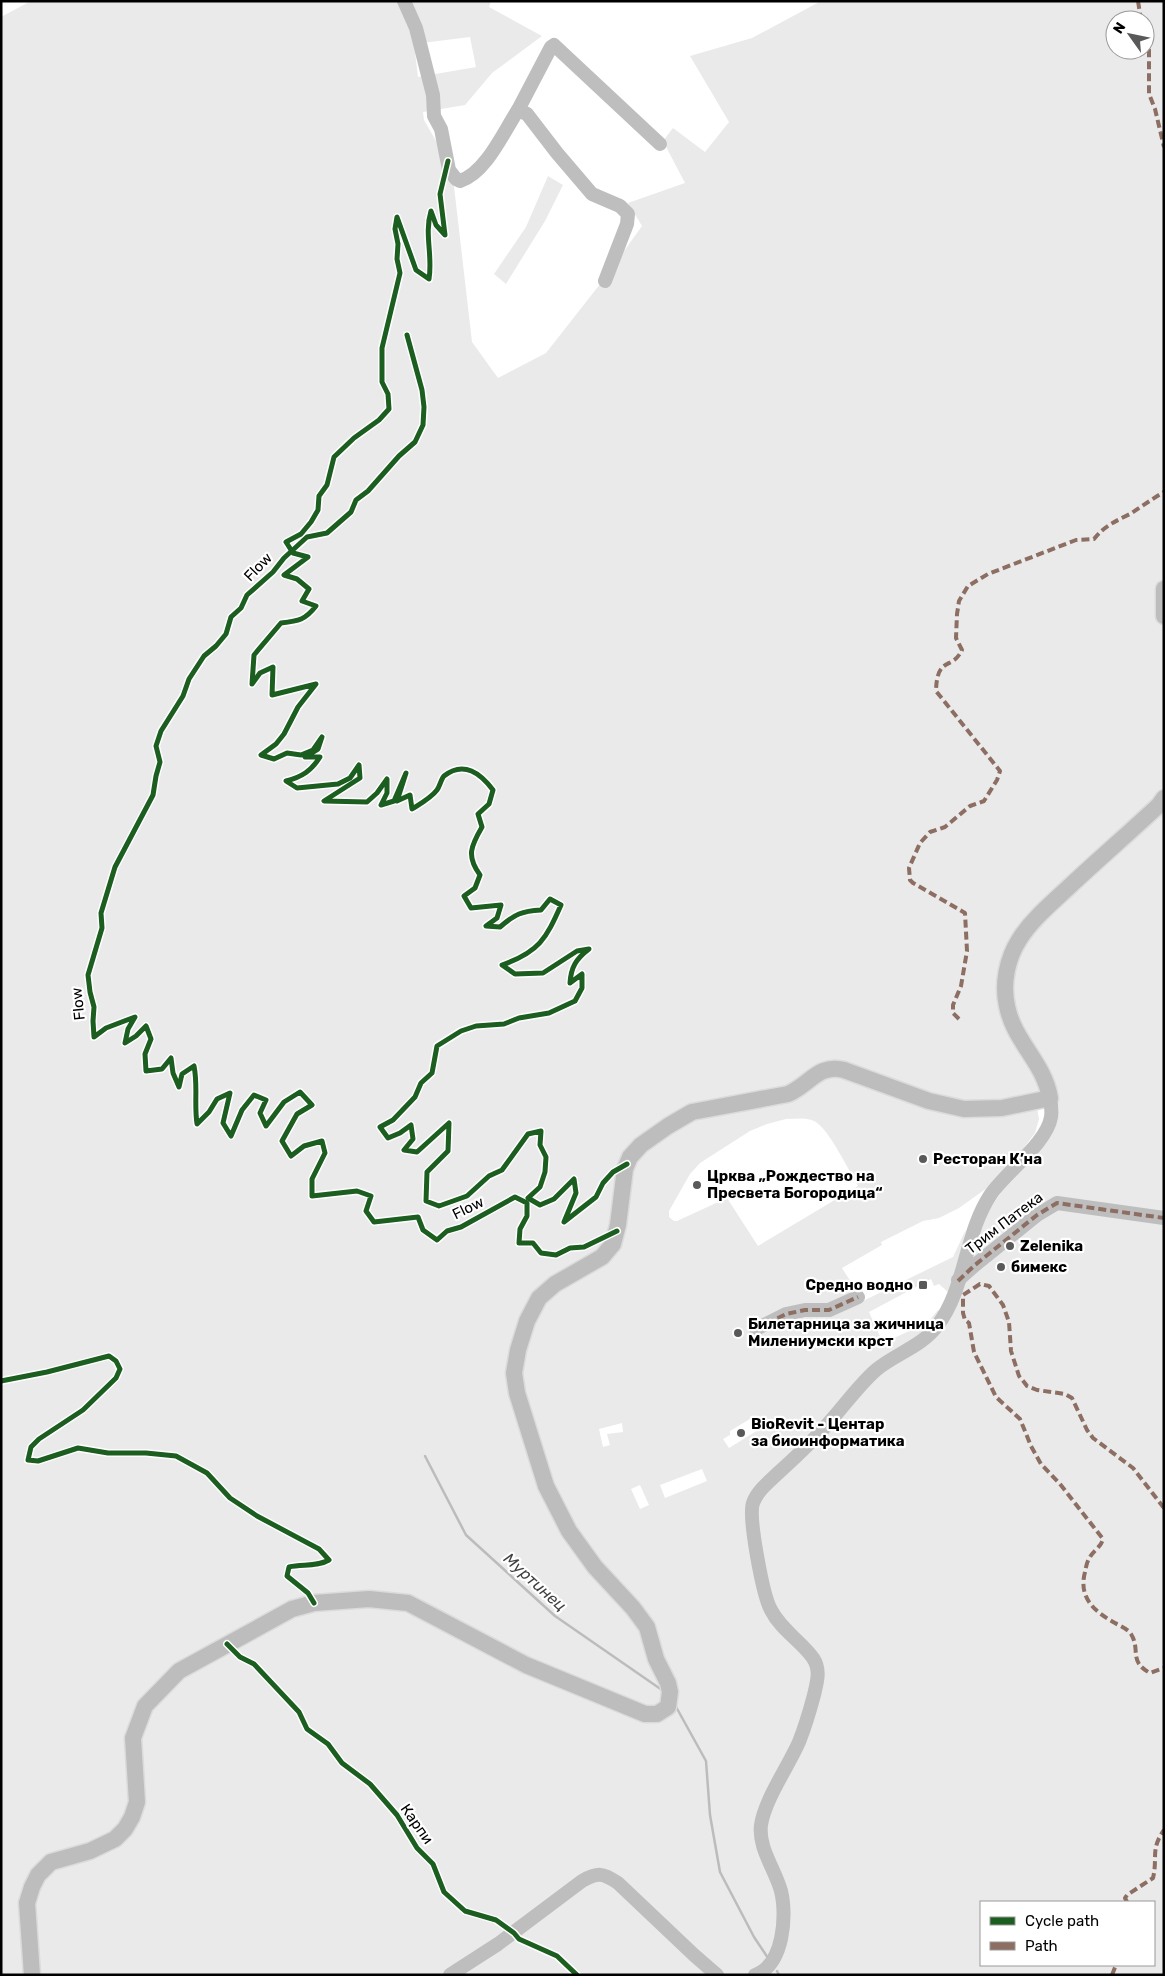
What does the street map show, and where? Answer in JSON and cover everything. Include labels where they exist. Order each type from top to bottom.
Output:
[{"type":"main road","points":[[1164,589],[1164,616]]},
{"type":"main road","points":[[32,1975],[27,1903],[32,1887],[38,1875],[51,1862],[90,1851],[115,1839],[125,1829],[132,1817],[137,1802],[133,1738],[144,1706],[179,1671],[292,1609],[314,1602],[369,1599],[408,1603],[526,1665],[645,1714],[657,1714],[668,1707],[670,1692],[668,1684],[656,1659],[647,1627],[634,1608],[595,1567],[569,1531],[546,1486],[517,1393],[514,1374],[518,1350],[527,1321],[539,1298],[555,1284],[602,1257],[613,1244],[618,1225],[625,1170],[630,1157],[641,1145],[692,1112],[788,1094],[802,1086],[816,1073],[832,1068],[844,1070],[929,1101],[964,1110],[1002,1108],[1050,1098],[1041,1069],[1018,1037],[1010,1020],[1006,1000],[1006,975],[1009,962],[1019,940],[1036,918],[1159,805],[1164,798]]},
{"type":"street","points":[[404,1],[416,28],[433,95],[434,116],[441,129],[449,170],[456,179],[460,181],[470,178],[482,165],[518,110],[554,44],[660,144]]},
{"type":"street","points":[[518,110],[527,114],[592,194],[620,206],[628,214],[627,224],[605,281]]},
{"type":"street","points":[[755,1975],[770,1965],[775,1959],[783,1928],[784,1913],[781,1890],[762,1841],[761,1826],[777,1786],[799,1742],[813,1700],[818,1674],[813,1658],[777,1621],[768,1604],[752,1523],[753,1503],[765,1486],[815,1438],[870,1375],[933,1332],[947,1311],[971,1235],[984,1206],[994,1189],[1035,1145],[1049,1123],[1052,1110],[1050,1098]]},
{"type":"street","name":"Трим Патека","points":[[958,1281],[975,1264],[1037,1214],[1057,1203],[1164,1218]]},
{"type":"street","points":[[756,1329],[786,1314],[805,1310],[829,1310],[858,1297]]},
{"type":"street","points":[[450,1975],[498,1944],[582,1882],[595,1875],[603,1874],[618,1883],[717,1975]]},
{"type":"shaded area","points":[[31,1],[491,1],[489,7],[542,36],[492,73],[465,105],[423,112],[424,120],[452,169],[472,342],[498,378],[546,353],[604,279],[642,226],[628,203],[685,183],[663,141],[673,128],[705,152],[729,122],[690,56],[752,38],[821,1],[1164,1],[1164,1975],[1,1975],[1,17]],"holes":[[[470,37],[476,67],[418,77],[414,44]],[[1035,1097],[1057,1113],[1056,1122],[1046,1140],[1010,1181],[989,1211],[971,1244],[941,1313],[938,1310],[927,1323],[883,1343],[869,1312],[931,1279],[934,1286],[939,1284],[948,1292],[954,1281],[966,1229],[953,1257],[863,1301],[842,1268],[882,1245],[881,1242],[923,1221],[939,1218],[959,1208],[987,1188],[1020,1153],[1035,1133],[1039,1119]],[[786,1119],[811,1120],[820,1125],[832,1140],[858,1186],[758,1246],[727,1198],[677,1221],[669,1217],[669,1211],[690,1174],[700,1163],[750,1131]],[[757,1418],[763,1427],[729,1448],[723,1439],[730,1435],[730,1431],[750,1419]],[[622,1423],[623,1432],[607,1434],[610,1445],[603,1447],[599,1429]],[[702,1469],[707,1481],[665,1498],[660,1485]],[[640,1485],[649,1505],[640,1509],[631,1489]]]},
{"type":"shaded area","points":[[548,176],[563,185],[545,221],[506,284],[494,274],[526,227]]},
{"type":"waterway","name":"Муртинец","points":[[425,1456],[466,1535],[555,1616],[662,1690]]},
{"type":"waterway","points":[[675,1705],[706,1761],[710,1815],[720,1872],[754,1937],[768,1958]]},
{"type":"waterway","points":[[777,1971],[779,1975]]},
{"type":"marked path","points":[[1138,1],[1139,10]]},
{"type":"marked path","points":[[1149,60],[1149,94],[1155,109],[1164,147]]},
{"type":"marked path","points":[[959,1019],[953,1013],[953,1005],[961,986],[967,951],[965,913],[913,883],[910,880],[909,868],[920,843],[930,832],[945,827],[970,806],[984,801],[997,780],[1000,771],[936,691],[939,672],[954,660],[962,650],[956,638],[959,601],[968,586],[988,574],[1076,540],[1094,539],[1110,524],[1130,514],[1164,492]]},
{"type":"marked path","points":[[958,1281],[1037,1215],[1057,1203],[1164,1218]]},
{"type":"marked path","points":[[1164,1508],[1133,1468],[1093,1438],[1087,1430],[1072,1398],[1065,1394],[1037,1390],[1027,1386],[1019,1376],[1011,1351],[1009,1322],[1003,1305],[989,1286],[980,1284],[963,1295],[963,1313],[965,1320],[969,1323],[974,1352],[996,1397],[1020,1419],[1041,1464],[1060,1484],[1103,1539],[1087,1564],[1083,1581],[1086,1597],[1101,1614],[1130,1632],[1134,1640],[1137,1660],[1143,1669],[1150,1673],[1164,1668]]},
{"type":"marked path","points":[[756,1329],[786,1314],[805,1310],[829,1310],[858,1297]]},
{"type":"marked path","points":[[1126,1901],[1125,1898],[1127,1895],[1153,1878],[1157,1843],[1164,1830]]},
{"type":"marked path","points":[[1112,1975],[1116,1966]]},
{"type":"cycle path","name":"Flow","points":[[448,161],[440,194],[445,235],[436,225],[431,211],[429,220],[429,279],[416,270],[397,217],[395,229],[400,273],[382,348],[382,382],[388,394],[389,409],[379,420],[354,438],[334,457],[327,485],[319,496],[318,510],[301,534],[286,542],[293,553],[308,557],[284,575],[297,579],[309,589],[302,601],[316,606],[301,619],[281,623],[254,655],[252,684],[260,673],[273,667],[272,695],[316,684],[298,707],[284,734],[276,744],[261,755],[274,759],[287,753],[301,755],[313,750],[322,737],[318,749],[305,757],[320,757],[317,762],[306,773],[286,781],[297,788],[338,784],[350,778],[359,765],[360,778],[324,801],[367,802],[377,793],[387,779],[387,793],[381,805],[394,801],[406,773],[397,801],[410,795],[412,809],[432,796],[444,776],[451,771],[458,769],[472,771],[493,790],[489,804],[478,814],[482,827],[475,840],[472,856],[480,875],[475,888],[464,896],[471,908],[501,905],[497,918],[486,926],[500,927],[519,914],[541,910],[550,899],[561,905],[551,927],[540,943],[525,955],[502,965],[515,974],[543,973],[577,951],[589,949],[581,956],[573,968],[570,983],[582,974],[582,988],[575,1001],[549,1013],[519,1018],[504,1024],[476,1026],[461,1031],[437,1046],[432,1073],[421,1083],[415,1097],[393,1120],[380,1127],[388,1138],[400,1133],[411,1125],[413,1139],[404,1150],[417,1152],[449,1123],[448,1151],[427,1172],[426,1201],[439,1206],[467,1196],[489,1176],[502,1170],[528,1134],[541,1131],[540,1145],[546,1157],[545,1172],[540,1187],[528,1198],[540,1205],[554,1199],[574,1179],[576,1193],[564,1222],[596,1197],[603,1183],[613,1172],[627,1164]]},
{"type":"cycle path","name":"Flow","points":[[407,335],[422,390],[424,407],[423,425],[415,442],[399,456],[368,491],[356,500],[351,512],[327,533],[307,537],[284,558],[273,572],[247,595],[241,608],[231,617],[226,634],[204,656],[189,679],[183,696],[161,731],[156,746],[160,762],[153,795],[115,867],[101,913],[102,928],[88,975],[94,1007],[94,1037],[106,1028],[135,1017],[128,1029],[125,1043],[146,1026],[151,1039],[145,1054],[146,1071],[162,1069],[171,1058],[173,1073],[179,1087],[182,1074],[194,1066],[197,1124],[209,1112],[217,1099],[230,1093],[223,1123],[231,1136],[242,1110],[254,1095],[266,1100],[260,1113],[266,1126],[284,1102],[300,1092],[312,1105],[297,1114],[282,1141],[291,1156],[304,1146],[322,1141],[325,1153],[312,1179],[312,1196],[357,1191],[371,1196],[366,1211],[374,1222],[418,1217],[423,1230],[437,1240],[447,1231],[461,1227],[515,1197],[527,1203],[527,1216],[520,1229],[519,1243],[533,1243],[541,1253],[556,1255],[570,1248],[584,1247],[617,1231]]},
{"type":"cycle path","points":[[1,1381],[47,1372],[109,1356],[116,1361],[120,1369],[116,1378],[83,1410],[39,1439],[31,1447],[28,1460],[38,1461],[78,1448],[108,1453],[146,1453],[176,1456],[207,1473],[230,1498],[257,1516],[319,1549],[329,1560],[315,1564],[289,1567],[287,1576],[308,1593],[314,1603]]},
{"type":"cycle path","name":"Карпи","points":[[227,1644],[240,1657],[254,1664],[299,1712],[307,1729],[328,1744],[342,1763],[370,1784],[397,1815],[417,1848],[433,1864],[444,1892],[465,1911],[496,1920],[519,1939],[557,1956],[577,1975]]},
{"type":"place","name":"Ресторан К’на","points":[[923,1159]]},
{"type":"place","name":"Црква „Рождество на Пресвета Богородица“","points":[[697,1185]]},
{"type":"place","name":"Zelenika","points":[[1010,1246]]},
{"type":"place","name":"бимекс","points":[[1001,1267]]},
{"type":"place","name":"Средно водно","points":[[923,1285]]},
{"type":"place","name":"Билетарница за жичница Милениумски крст","points":[[738,1333]]},
{"type":"place","name":"BioRevit - Центар за биоинформатика","points":[[741,1433]]}]
